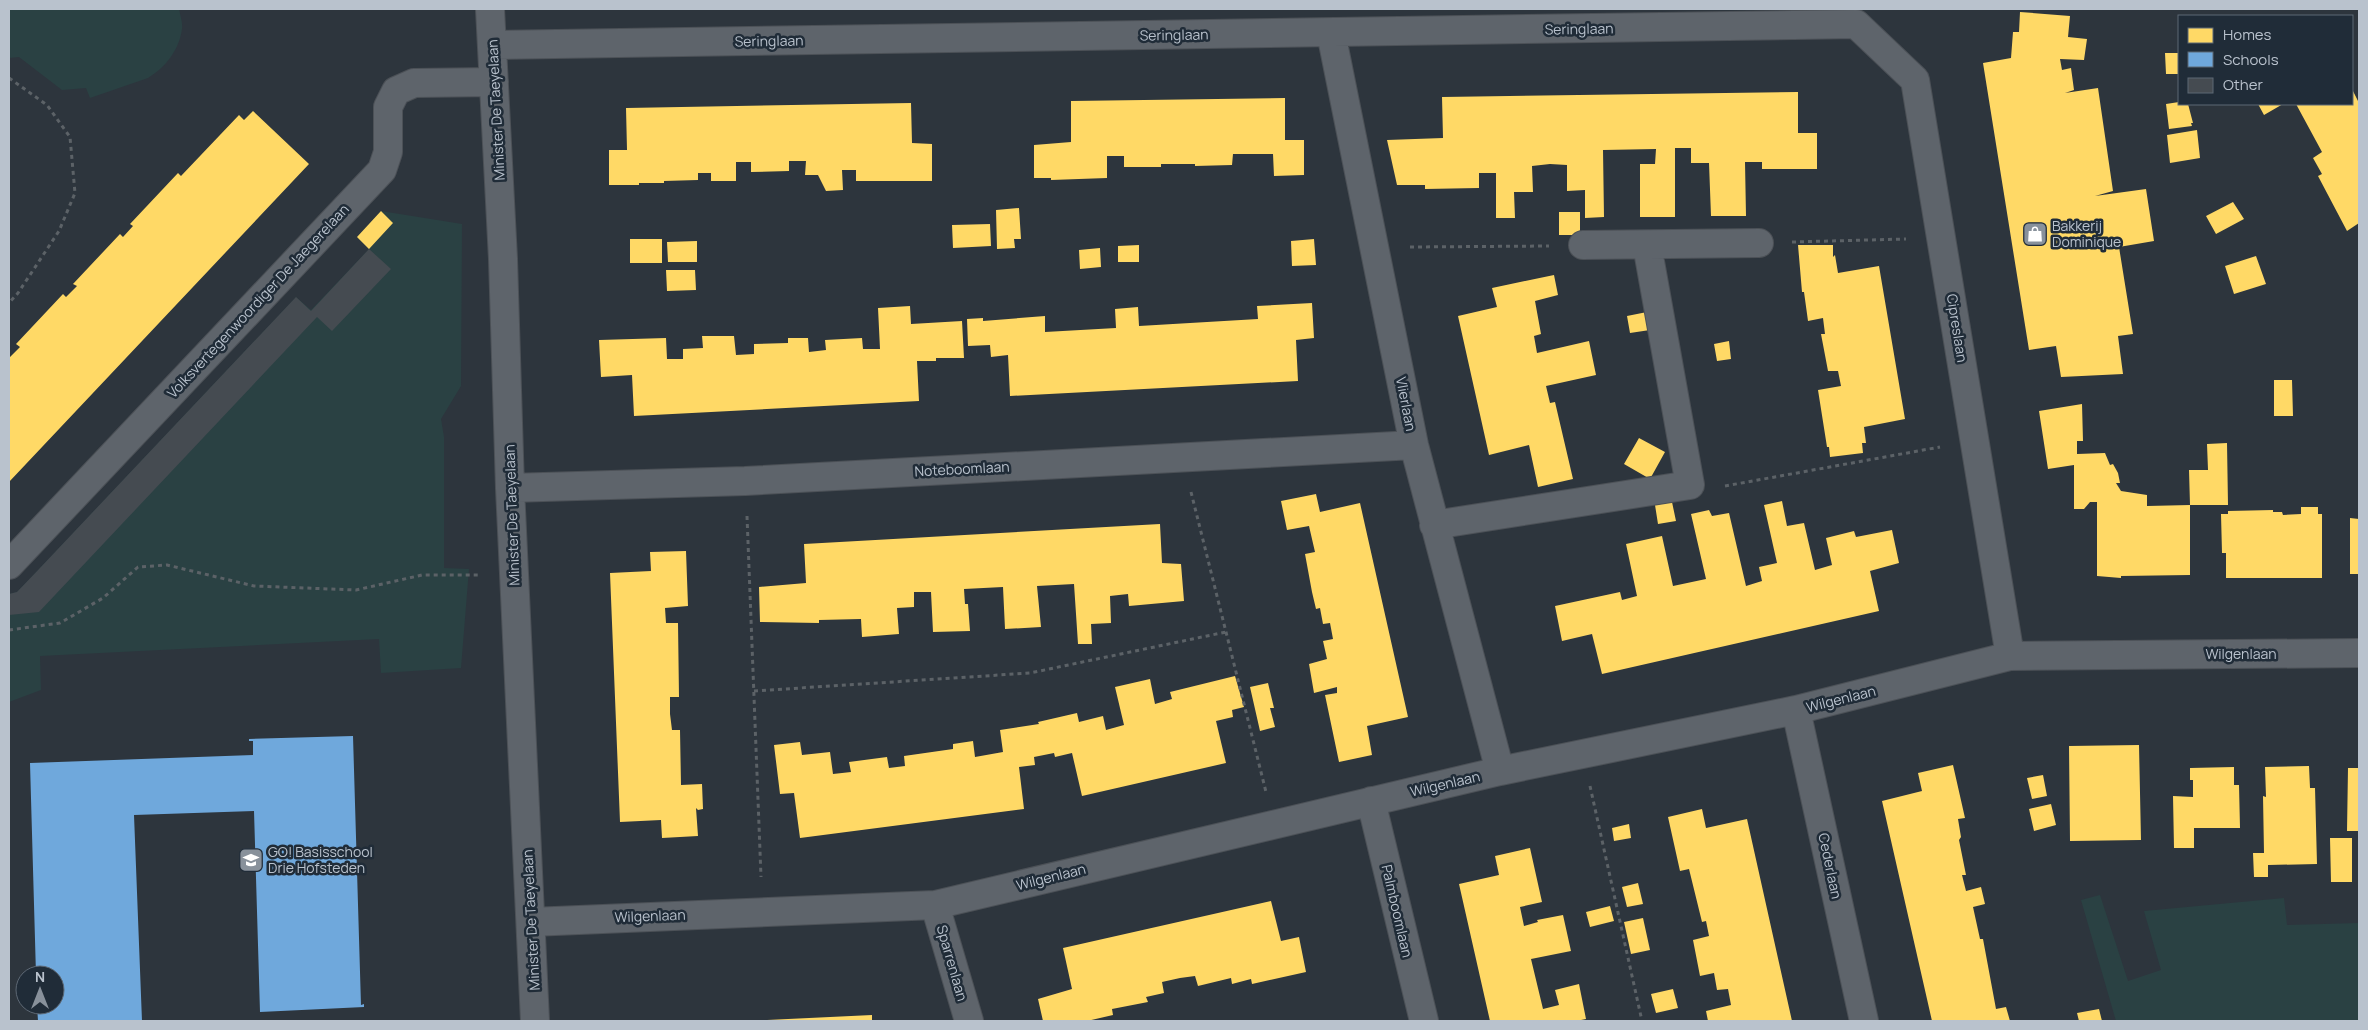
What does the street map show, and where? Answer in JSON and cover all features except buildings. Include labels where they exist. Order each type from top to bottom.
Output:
[{"type":"street","name":"Minister De Taeyelaan","points":[[490,9],[503,259],[510,488],[535,1021]]},
{"type":"street","name":"Seringlaan","points":[[492,45],[1856,24]]},
{"type":"street","name":"Cipreslaan","points":[[1856,24],[1914,80],[2010,656]]},
{"type":"street","name":"Vlierlaan","points":[[1331,33],[1414,445],[1500,771]]},
{"type":"street","name":"Volksvertegenwoordiger De Jaegerelaan","points":[[9,565],[382,170],[388,152],[388,107],[396,91],[414,83],[494,82]]},
{"type":"street","points":[[1583,245],[1759,243]]},
{"type":"street","points":[[1434,525],[1690,485],[1648,245]]},
{"type":"street","name":"Noteboomlaan","points":[[510,488],[745,481],[1414,445]]},
{"type":"street","name":"Wilgenlaan","points":[[531,922],[934,905],[1500,771],[1796,710],[2010,656],[2359,653]]},
{"type":"street","name":"Cederlaan","points":[[1796,710],[1864,1021]]},
{"type":"street","name":"Palmboomlaan","points":[[1371,802],[1424,1021]]},
{"type":"street","name":"Sparrenlaan","points":[[934,905],[969,1021]]},
{"type":"path","points":[[9,78],[47,105],[70,137],[75,192],[59,232],[18,293],[9,303]]},
{"type":"path","points":[[1759,243],[1942,239]]},
{"type":"path","points":[[1374,248],[1583,245]]},
{"type":"path","points":[[1690,485],[1708,489],[1975,441]]},
{"type":"path","points":[[1182,458],[1274,823]]},
{"type":"path","points":[[745,481],[762,912]]},
{"type":"path","points":[[9,630],[60,623],[103,598],[138,567],[167,565],[254,586],[356,590],[422,574],[514,574]]},
{"type":"path","points":[[754,691],[1030,674],[1226,632]]},
{"type":"path","points":[[1583,754],[1642,1021]]},
{"type":"green space","points":[[9,9],[179,9],[182,29],[175,51],[155,74],[90,98],[86,88],[62,90],[19,57],[9,58]]},
{"type":"green space","points":[[381,211],[462,224],[461,386],[441,419],[444,437],[444,568],[469,569],[461,668],[381,673],[379,639],[40,656],[41,690],[9,702],[9,594],[17,592],[296,297],[311,310],[369,249],[357,237]]},
{"type":"green space","points":[[2100,895],[2128,981],[2161,970],[2144,911],[2284,898],[2287,925],[2359,923],[2359,1021],[2116,1021],[2081,900]]},
{"type":"place","name":"Bakkerij Dominique","points":[[2035,234]]},
{"type":"place","name":"GO! Basisschool Drie Hofsteden","points":[[251,860]]}]
